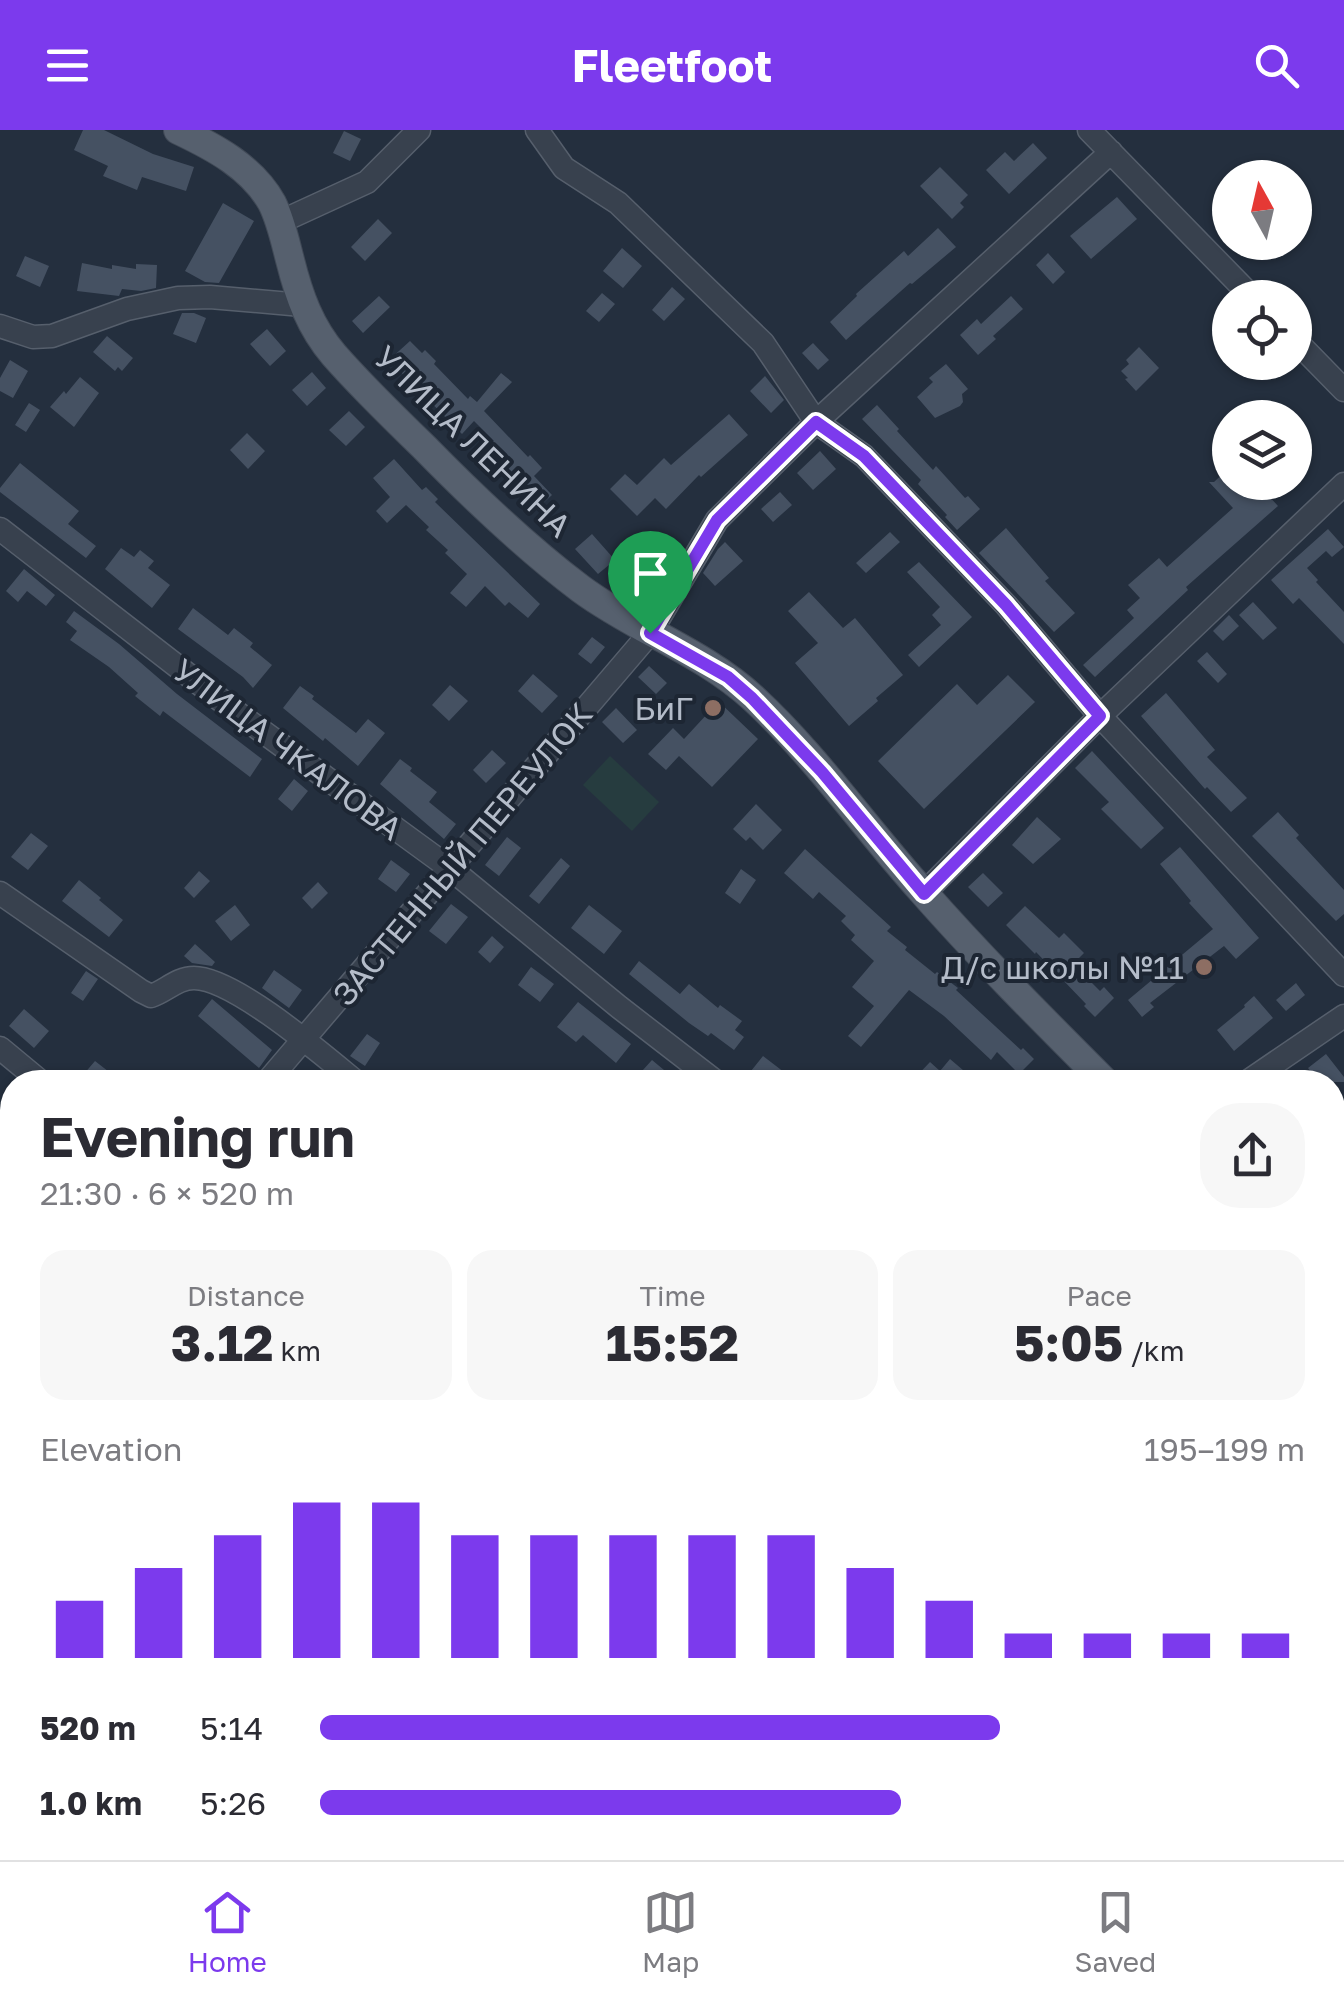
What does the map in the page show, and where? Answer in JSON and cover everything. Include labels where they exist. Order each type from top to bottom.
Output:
[{"type":"main road","name":"УЛИЦА ЛЕНИНА","points":[[178,130],[234,160],[271,202],[302,305],[321,340],[353,376],[494,518],[582,590],[728,677],[752,698],[822,772],[924,894],[1093,1070]]},
{"type":"street","points":[[280,222],[367,182],[419,130]]},
{"type":"street","points":[[537,130],[564,168],[618,203],[763,343],[816,422],[864,456],[1006,605],[1100,716],[1344,975]]},
{"type":"street","points":[[1089,130],[1236,280]]},
{"type":"street","name":"ЗАСТЕННЫЙ ПЕРЕУЛОК","points":[[278,1070],[650,633],[717,520],[816,422],[1111,152]]},
{"type":"street","points":[[0,326],[33,337],[52,336],[127,309],[178,298],[302,305]]},
{"type":"street","points":[[1312,357],[1344,390]]},
{"type":"street","points":[[924,894],[1100,716],[1344,484]]},
{"type":"street","name":"УЛИЦА ЧКАЛОВА","points":[[0,529],[240,715],[451,869],[700,1070]]},
{"type":"street","points":[[0,893],[141,992],[151,996],[183,979],[198,978],[222,985],[341,1070]]},
{"type":"street","points":[[1265,1070],[1344,1016]]},
{"type":"green space","points":[[610,756],[659,802],[632,831],[583,785]]},
{"type":"building","points":[[83,130],[104,130],[153,154],[194,167],[186,191],[142,177],[137,190],[103,176],[108,166],[74,150]]},
{"type":"building","points":[[344,131],[361,139],[350,161],[333,153]]},
{"type":"building","points":[[1033,143],[1047,158],[1009,194],[986,170],[1005,152],[1014,161]]},
{"type":"building","points":[[940,167],[968,195],[960,203],[964,207],[952,219],[920,186]]},
{"type":"building","points":[[1117,197],[1137,219],[1091,259],[1070,236]]},
{"type":"building","points":[[223,203],[254,221],[219,283],[205,282],[185,271]]},
{"type":"building","points":[[378,219],[392,233],[365,261],[351,247]]},
{"type":"building","points":[[938,228],[956,247],[846,340],[830,322],[904,251],[908,256]]},
{"type":"building","points":[[622,248],[642,266],[623,288],[603,271]]},
{"type":"building","points":[[1048,253],[1065,272],[1053,284],[1036,265]]},
{"type":"building","points":[[25,256],[49,266],[40,287],[16,276]]},
{"type":"building","points":[[82,263],[112,269],[112,265],[136,269],[136,264],[157,265],[156,288],[122,289],[119,296],[77,291]]},
{"type":"building","points":[[672,287],[685,299],[664,321],[652,310]]},
{"type":"building","points":[[602,293],[615,304],[599,322],[586,311]]},
{"type":"building","points":[[379,296],[390,307],[363,333],[352,321]]},
{"type":"building","points":[[1011,296],[1023,309],[978,355],[960,335],[977,319],[981,324]]},
{"type":"building","points":[[182,313],[206,318],[196,343],[173,334]]},
{"type":"building","points":[[267,329],[286,351],[270,366],[250,344]]},
{"type":"building","points":[[107,336],[133,358],[122,371],[118,367],[115,371],[93,352]]},
{"type":"building","points":[[410,341],[436,361],[434,364],[468,399],[470,396],[477,402],[501,373],[512,382],[484,411],[542,468],[534,476],[552,495],[537,509],[482,453],[494,441],[474,421],[462,434],[389,360]]},
{"type":"building","points":[[813,343],[829,360],[818,370],[802,353]]},
{"type":"building","points":[[1139,347],[1159,368],[1136,391],[1121,371]]},
{"type":"building","points":[[10,360],[28,371],[13,398],[0,391],[0,378]]},
{"type":"building","points":[[946,364],[968,389],[962,394],[960,406],[935,418],[917,397],[933,382],[929,378]]},
{"type":"building","points":[[312,372],[326,388],[307,406],[292,390]]},
{"type":"building","points":[[765,376],[784,400],[771,413],[750,391]]},
{"type":"building","points":[[80,377],[99,393],[74,427],[50,407]]},
{"type":"building","points":[[29,403],[40,410],[26,432],[15,425]]},
{"type":"building","points":[[877,405],[933,470],[936,466],[980,509],[957,530],[918,484],[921,480],[862,419]]},
{"type":"building","points":[[349,411],[365,427],[346,446],[329,430]]},
{"type":"building","points":[[729,414],[748,435],[699,475],[666,509],[655,498],[637,516],[610,489],[625,474],[637,485],[664,458],[671,465]]},
{"type":"building","points":[[247,433],[265,451],[248,469],[230,450]]},
{"type":"building","points":[[820,451],[836,469],[813,490],[797,473]]},
{"type":"building","points":[[394,459],[540,604],[528,618],[509,602],[505,606],[485,586],[466,607],[450,593],[467,574],[426,530],[429,527],[406,505],[387,523],[376,511],[390,497],[373,478]]},
{"type":"building","points":[[20,463],[79,511],[68,524],[96,546],[86,558],[0,492]]},
{"type":"building","points":[[780,492],[792,505],[773,522],[761,509]]},
{"type":"building","points":[[1226,500],[1272,500],[1278,506],[1186,587],[1188,590],[1095,677],[1083,665],[1134,618],[1127,610],[1140,598],[1128,585],[1159,558],[1167,567],[1233,508]]},
{"type":"building","points":[[1006,528],[1049,578],[1045,581],[1075,613],[1054,632],[979,553]]},
{"type":"building","points":[[1328,529],[1344,547],[1332,557],[1326,551],[1307,568],[1344,612],[1344,644],[1299,598],[1293,604],[1271,580]]},
{"type":"building","points":[[890,532],[900,542],[866,573],[856,563]]},
{"type":"building","points":[[592,534],[615,560],[598,574],[575,549]]},
{"type":"building","points":[[725,542],[743,561],[715,586],[703,573]]},
{"type":"building","points":[[121,548],[134,557],[140,550],[154,561],[148,568],[170,585],[152,608],[105,569]]},
{"type":"building","points":[[919,562],[972,617],[919,667],[908,655],[941,625],[932,615],[940,607],[907,572]]},
{"type":"building","points":[[24,569],[55,595],[46,606],[27,591],[18,602],[6,591]]},
{"type":"building","points":[[809,592],[843,628],[855,618],[903,675],[849,726],[795,663],[818,643],[788,611]]},
{"type":"building","points":[[1253,602],[1277,628],[1263,640],[1239,615]]},
{"type":"building","points":[[193,608],[228,635],[234,628],[272,665],[253,688],[178,629]]},
{"type":"building","points":[[74,611],[262,759],[250,777],[163,711],[160,716],[109,667],[70,640],[77,631],[66,622]]},
{"type":"building","points":[[1229,615],[1239,626],[1223,641],[1213,631]]},
{"type":"building","points":[[592,637],[605,647],[591,664],[578,654]]},
{"type":"building","points":[[1207,652],[1227,674],[1218,683],[1197,661]]},
{"type":"building","points":[[649,666],[667,683],[656,694],[638,677]]},
{"type":"building","points":[[533,674],[558,696],[542,713],[518,691]]},
{"type":"building","points":[[1008,675],[1035,702],[924,809],[878,761],[957,684],[977,705]]},
{"type":"building","points":[[450,685],[468,701],[449,721],[432,705]]},
{"type":"building","points":[[300,686],[356,733],[368,719],[385,733],[358,766],[283,708]]},
{"type":"building","points":[[1166,693],[1215,750],[1207,757],[1247,798],[1231,812],[1205,789],[1141,716]]},
{"type":"building","points":[[716,699],[758,739],[712,787],[679,756],[666,770],[648,754],[673,728],[684,739]]},
{"type":"building","points":[[616,708],[637,730],[623,743],[602,722]]},
{"type":"building","points":[[492,750],[506,763],[486,783],[473,770]]},
{"type":"building","points":[[1092,751],[1164,828],[1141,849],[1101,809],[1109,802],[1075,768]]},
{"type":"building","points":[[400,759],[437,792],[429,802],[456,824],[444,839],[380,784]]},
{"type":"building","points":[[294,779],[308,791],[292,811],[278,799]]},
{"type":"building","points":[[756,804],[782,830],[763,850],[750,837],[746,841],[733,829]]},
{"type":"building","points":[[1278,812],[1299,835],[1296,838],[1344,890],[1344,914],[1336,921],[1252,836]]},
{"type":"building","points":[[1037,817],[1061,839],[1033,864],[1012,845]]},
{"type":"building","points":[[31,833],[48,846],[28,870],[11,857]]},
{"type":"building","points":[[507,837],[521,848],[499,876],[485,865]]},
{"type":"building","points":[[1180,847],[1259,938],[1236,959],[1224,946],[1150,1003],[1154,1007],[1142,1017],[1128,1000],[1213,929],[1160,864]]},
{"type":"building","points":[[805,849],[891,927],[887,931],[907,947],[905,950],[958,988],[1034,1059],[1023,1070],[1015,1070],[997,1052],[991,1060],[909,990],[861,1047],[848,1036],[874,1006],[852,987],[874,961],[851,940],[855,935],[841,921],[846,916],[819,892],[813,899],[784,873]]},
{"type":"building","points":[[561,858],[570,866],[539,904],[529,896]]},
{"type":"building","points":[[391,860],[410,874],[396,892],[378,879]]},
{"type":"building","points":[[741,869],[756,880],[740,904],[725,893]]},
{"type":"building","points":[[199,871],[210,881],[194,898],[184,888]]},
{"type":"building","points":[[983,873],[1003,893],[988,907],[968,887]]},
{"type":"building","points":[[79,880],[123,920],[109,937],[62,901]]},
{"type":"building","points":[[318,882],[328,893],[312,909],[302,898]]},
{"type":"building","points":[[451,904],[468,917],[446,944],[429,931]]},
{"type":"building","points":[[235,905],[250,925],[231,941],[215,921]]},
{"type":"building","points":[[589,905],[622,931],[604,954],[571,928]]},
{"type":"building","points":[[1025,906],[1059,938],[1064,933],[1084,953],[1073,964],[1100,991],[1104,987],[1114,998],[1095,1017],[1006,925]]},
{"type":"building","points":[[492,936],[504,947],[490,963],[478,952]]},
{"type":"building","points":[[195,944],[215,962],[212,966],[192,963],[184,956]]},
{"type":"building","points":[[639,961],[680,994],[689,984],[718,1008],[720,1005],[742,1021],[735,1030],[744,1037],[734,1050],[689,1023],[629,974]]},
{"type":"building","points":[[531,967],[554,984],[540,1002],[518,985]]},
{"type":"building","points":[[274,970],[302,990],[289,1008],[262,988]]},
{"type":"building","points":[[86,971],[98,979],[83,1001],[71,993]]},
{"type":"building","points":[[1296,983],[1305,995],[1286,1011],[1276,1000]]},
{"type":"building","points":[[1254,996],[1273,1018],[1234,1051],[1217,1030]]},
{"type":"building","points":[[212,999],[272,1050],[259,1068],[198,1016]]},
{"type":"building","points":[[578,1002],[631,1044],[616,1063],[583,1035],[576,1042],[557,1027]]},
{"type":"building","points":[[24,1009],[49,1031],[34,1048],[9,1026]]},
{"type":"building","points":[[367,1034],[380,1043],[365,1066],[350,1056]]},
{"type":"building","points":[[1326,1054],[1339,1070],[1310,1070]]},
{"type":"building","points":[[763,1056],[781,1070],[752,1070]]},
{"type":"building","points":[[950,1059],[963,1070],[941,1070]]},
{"type":"building","points":[[652,1060],[664,1070],[643,1070]]},
{"type":"building","points":[[95,1061],[107,1070],[87,1070]]},
{"type":"building","points":[[930,1062],[939,1070],[922,1070]]},
{"type":"place","name":"БиГ","points":[[713,708]]},
{"type":"place","name":"Д/с школы №11","points":[[1204,967]]},
{"type":"route","points":[[816,422],[864,456],[1006,605],[1100,716],[924,894],[773,718],[728,677],[650,633],[717,520],[816,422]]}]
